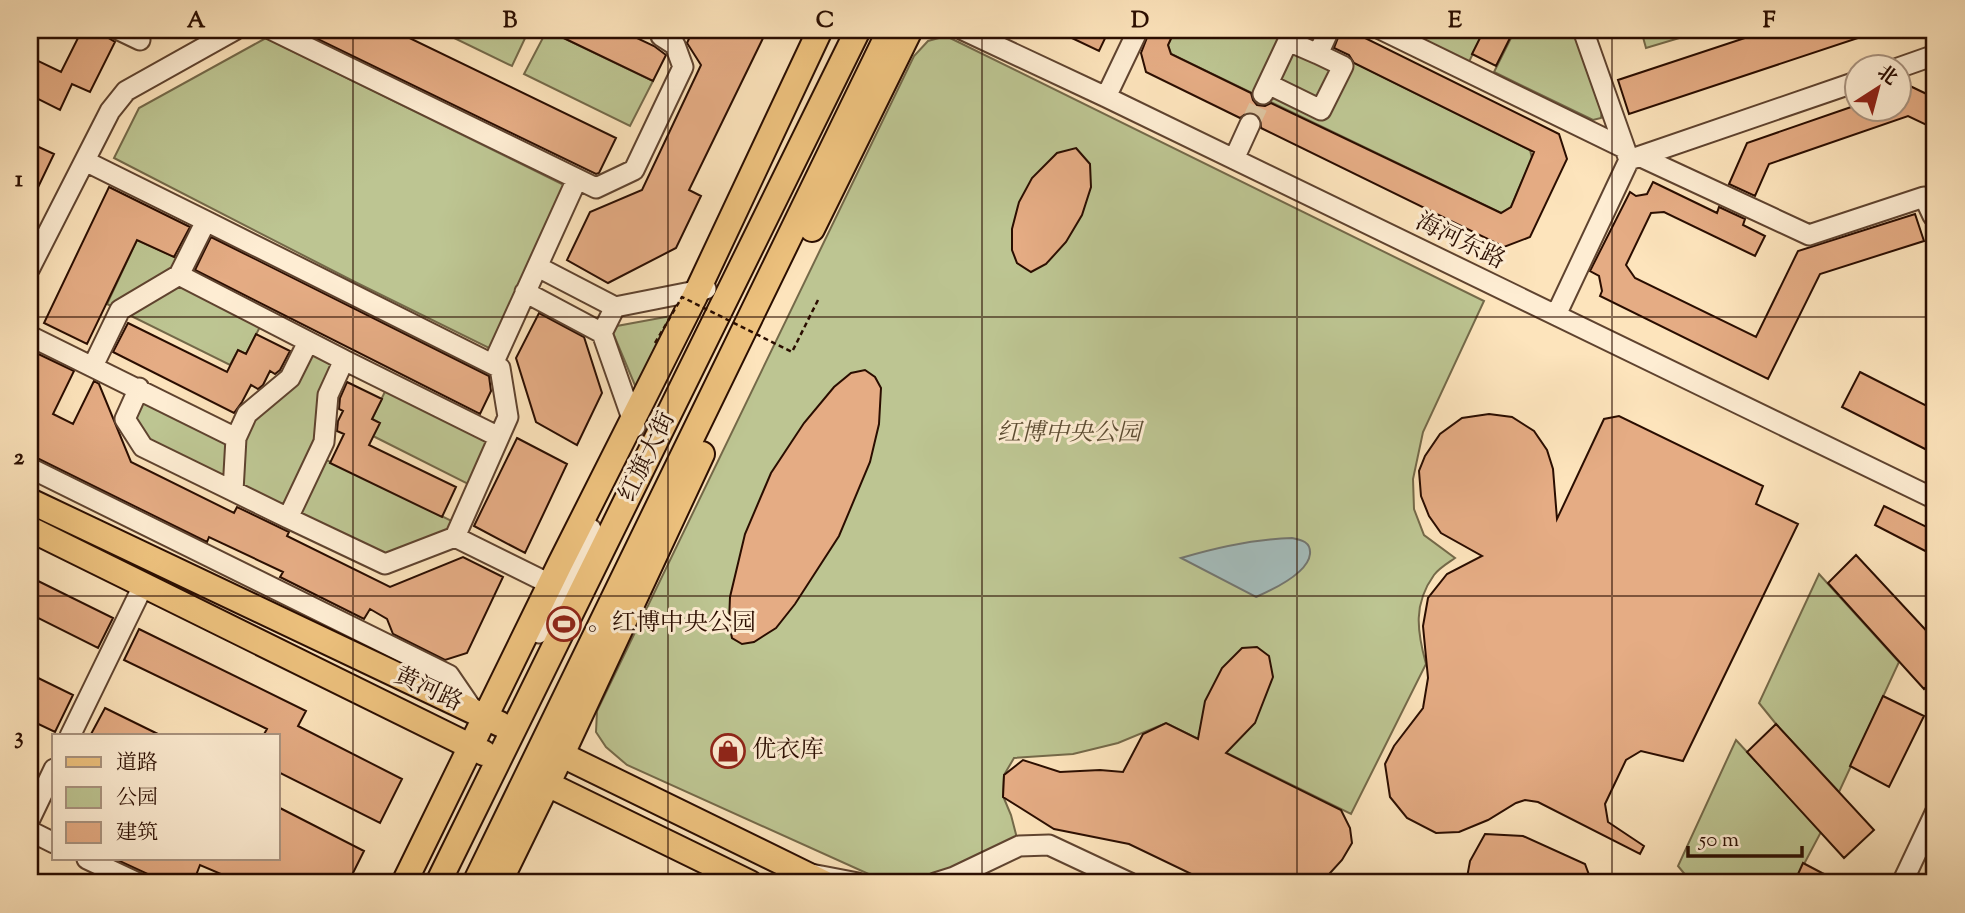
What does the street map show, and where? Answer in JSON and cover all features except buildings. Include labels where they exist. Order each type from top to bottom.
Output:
[{"type":"main road","name":"红旗大街","points":[[564,591],[635,426],[702,289],[820,30]]},
{"type":"main road","name":"红旗大街","points":[[404,883],[472,746],[492,721],[564,591],[858,30]]},
{"type":"main road","name":"红旗大街","points":[[499,883],[538,779],[890,30]]},
{"type":"main road","name":"红旗大街","points":[[552,750],[910,30]]},
{"type":"main road","name":"黄河路","points":[[30,501],[492,721],[813,878]]},
{"type":"main road","name":"黄河路","points":[[30,529],[750,883]]},
{"type":"main road","name":"红旗大街","points":[[438,883],[499,760],[492,721]]},
{"type":"main road","name":"红旗大街","points":[[475,883],[538,779]]},
{"type":"street","points":[[119,30],[140,40]]},
{"type":"street","points":[[30,268],[110,111],[126,91],[235,30]]},
{"type":"street","points":[[272,30],[596,188],[634,170],[683,66],[675,45],[658,32]]},
{"type":"street","points":[[538,267],[615,307],[702,289],[832,30]]},
{"type":"street","name":"海河东路","points":[[963,30],[1107,97],[1935,499]]},
{"type":"street","points":[[1107,97],[1138,30]]},
{"type":"street","points":[[1318,54],[1328,30]]},
{"type":"street","points":[[1382,30],[1631,155],[1809,234],[1924,197],[1935,217]]},
{"type":"street","points":[[1556,315],[1631,155],[1583,30]]},
{"type":"street","points":[[1288,41],[1318,54],[1343,66],[1321,110],[1265,90],[1288,41]]},
{"type":"street","points":[[1912,63],[1935,55]]},
{"type":"street","points":[[1631,155],[1842,87]]},
{"type":"street","points":[[1234,159],[1250,124]]},
{"type":"street","points":[[85,161],[500,368],[508,417],[455,537],[385,564],[143,447],[125,419],[139,388]]},
{"type":"street","points":[[492,364],[577,179]]},
{"type":"street","points":[[93,366],[120,310],[179,275],[206,221]]},
{"type":"street","points":[[179,275],[499,438]]},
{"type":"street","points":[[525,292],[602,333],[635,426]]},
{"type":"street","points":[[602,333],[615,307]]},
{"type":"street","points":[[30,336],[236,438]]},
{"type":"street","points":[[233,491],[236,438],[247,414],[290,378],[308,342]]},
{"type":"street","points":[[288,519],[324,442],[328,395],[344,360]]},
{"type":"street","points":[[30,468],[449,674],[492,721]]},
{"type":"street","points":[[455,537],[564,591]]},
{"type":"street","points":[[71,734],[144,584]]},
{"type":"street","points":[[30,819],[52,773]]},
{"type":"street","points":[[1902,883],[1935,813]]},
{"type":"street","points":[[30,831],[52,842]]},
{"type":"street","points":[[935,883],[954,877],[1019,846],[1049,845],[1130,883]]},
{"type":"street","points":[[89,860],[138,883]]},
{"type":"street","points":[[813,878],[858,883]]},
{"type":"path","points":[[655,343],[682,297],[792,352],[818,300]]},
{"type":"green space","points":[[453,30],[527,30],[527,34],[512,66],[450,36]]},
{"type":"green space","points":[[547,30],[653,81],[630,126],[524,74]]},
{"type":"green space","points":[[1175,30],[1283,30],[1327,49],[1530,150],[1532,158],[1511,207],[1501,213],[1171,54],[1168,45]]},
{"type":"green space","points":[[1404,30],[1484,30],[1469,62]]},
{"type":"green space","points":[[1515,30],[1573,30],[1602,108],[1601,118],[1593,120],[1494,72]]},
{"type":"green space","points":[[1641,30],[1706,30],[1646,48]]},
{"type":"green space","name":"红博中央公园","points":[[946,36],[1484,301],[1423,432],[1413,479],[1414,509],[1424,535],[1455,558],[1436,572],[1427,586],[1419,618],[1420,640],[1426,664],[1351,814],[1166,723],[1118,743],[1073,754],[1014,758],[1004,775],[1003,796],[1019,846],[926,883],[913,883],[873,876],[627,765],[606,747],[596,732],[597,711],[914,56],[928,41]]},
{"type":"green space","points":[[266,38],[568,187],[493,350],[114,158],[139,108]]},
{"type":"green space","points":[[137,240],[177,258],[179,275],[264,319],[246,354],[238,350],[230,365],[107,304]]},
{"type":"green space","points":[[687,313],[642,402],[613,333],[617,326]]},
{"type":"green space","points":[[308,342],[344,360],[318,456],[460,525],[385,564],[143,447],[125,419],[139,388],[236,437],[290,378]]},
{"type":"green space","points":[[389,383],[499,437],[476,488],[373,436],[372,419]]},
{"type":"green space","points":[[1819,574],[1899,662],[1839,792],[1759,703]]},
{"type":"green space","points":[[1736,740],[1821,832],[1794,883],[1692,883],[1678,866]]},
{"type":"water","points":[[1292,538],[1307,544],[1310,550],[1308,561],[1288,580],[1256,597],[1181,558],[1236,544]]},
{"type":"tunnel","points":[[1250,124],[1263,96]]},
{"type":"place","name":"。红博中央公园","points":[[564,624]]},
{"type":"place","name":"优衣库","points":[[728,751]]}]
